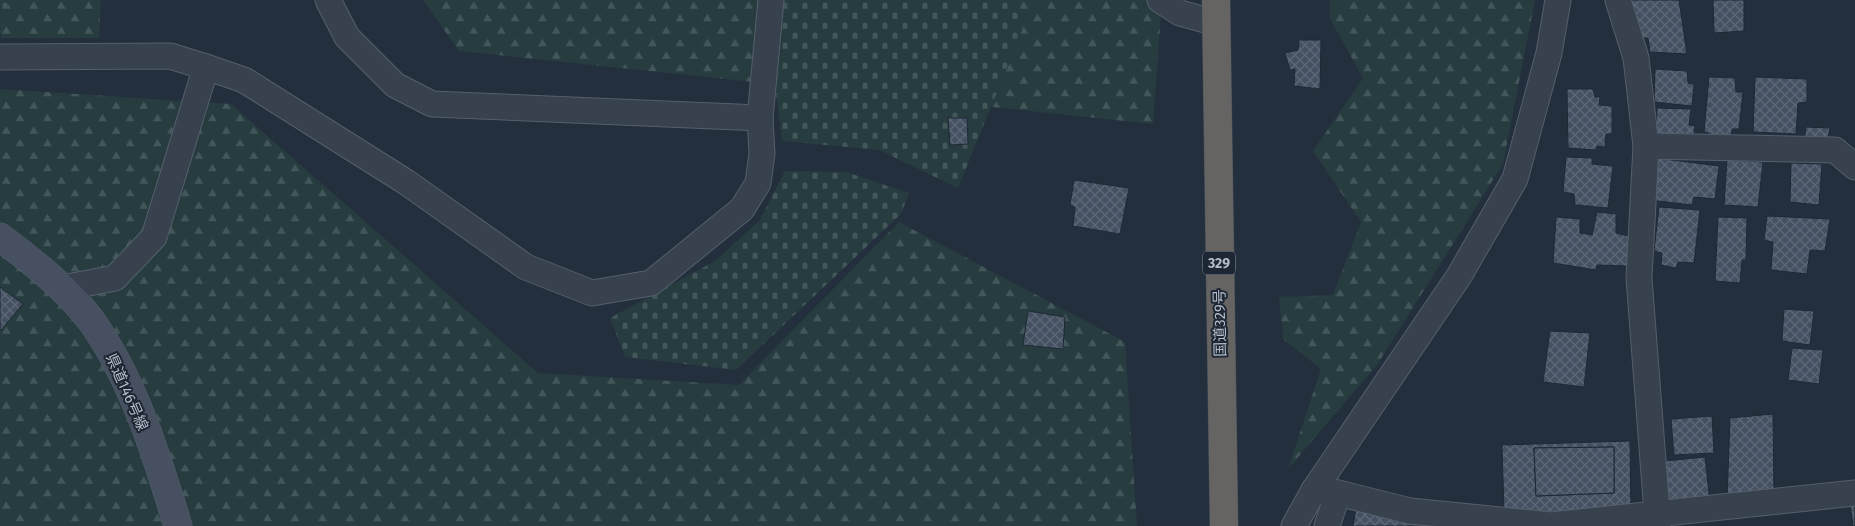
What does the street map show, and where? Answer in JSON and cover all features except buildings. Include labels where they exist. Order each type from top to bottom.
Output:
[{"type":"highway","name":"国道329号","points":[[1216,12],[1224,526]]},
{"type":"main road","name":"県道146号線","points":[[0,237],[32,260],[62,288],[90,319],[120,368],[161,470],[178,526]]},
{"type":"street","points":[[328,0],[347,38],[395,85],[432,104],[760,118]]},
{"type":"street","points":[[0,58],[170,56],[244,80],[406,182],[526,267],[592,293],[651,283],[742,209],[758,183],[762,154],[760,118],[770,0]]},
{"type":"street","points":[[1160,0],[1180,13],[1216,12]]},
{"type":"street","points":[[1294,526],[1326,491],[1460,276],[1515,179],[1549,53],[1558,0]]},
{"type":"street","points":[[1618,0],[1636,58],[1646,146],[1639,278],[1658,520]]},
{"type":"street","points":[[62,288],[115,278],[154,237],[206,67]]},
{"type":"street","points":[[1646,146],[1835,150],[1855,167]]},
{"type":"street","points":[[1326,491],[1410,511],[1551,525],[1658,520],[1855,493]]},
{"type":"street","points":[[1326,491],[1327,526]]},
{"type":"green space","points":[[0,0],[101,0],[99,38],[1,38]]},
{"type":"green space","points":[[0,0],[9,0],[0,36]]},
{"type":"green space","points":[[423,0],[1162,0],[1153,124],[459,51]]},
{"type":"green space","points":[[765,0],[1018,0],[1023,28],[958,188],[879,150],[782,141]]},
{"type":"green space","points":[[1330,0],[1535,0],[1503,164],[1377,365],[1288,469],[1321,369],[1283,339],[1279,297],[1333,295],[1361,222],[1313,151],[1363,78],[1330,19]]},
{"type":"green space","points":[[0,89],[231,104],[538,373],[739,385],[899,222],[1125,342],[1137,526],[0,526]]},
{"type":"green space","points":[[785,171],[846,172],[909,193],[901,214],[736,370],[625,357],[610,318],[715,261],[760,220]]}]
